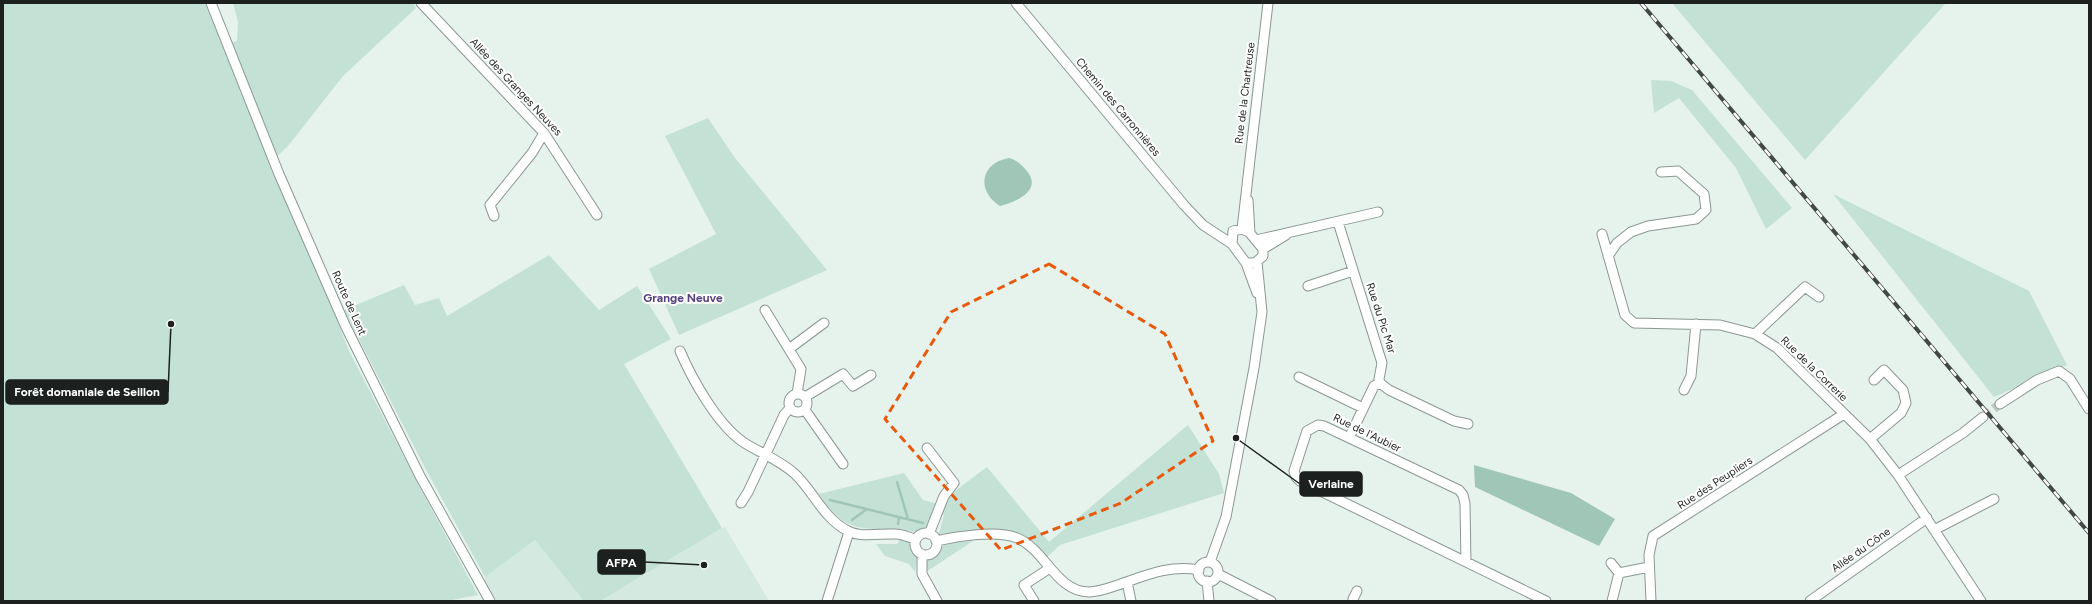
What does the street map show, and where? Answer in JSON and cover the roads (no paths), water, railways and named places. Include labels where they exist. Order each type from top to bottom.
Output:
[{"type":"street","name":"Route de Lent","points":[[211,3],[279,174],[345,325],[420,476],[490,601]]},
{"type":"street","name":"Allée des Granges Neuves","points":[[421,3],[544,133],[597,214]]},
{"type":"street","name":"Chemin des Carronnières","points":[[1016,3],[1176,195],[1203,225],[1232,244]]},
{"type":"street","name":"Rue de la Chartreuse","points":[[1242,229],[1245,186],[1268,3]]},
{"type":"street","points":[[494,216],[490,205],[532,153],[544,133]]},
{"type":"street","points":[[1608,256],[1617,243],[1631,232],[1648,226],[1696,218],[1706,210],[1704,194],[1678,171],[1661,172]]},
{"type":"street","name":"Rue de la Chartreuse","points":[[1245,186],[1253,237]]},
{"type":"street","points":[[1253,237],[1294,231],[1378,212]]},
{"type":"street","name":"Rue du Pic Mar","points":[[1338,222],[1382,363],[1379,379],[1380,383]]},
{"type":"street","points":[[1203,225],[1232,234]]},
{"type":"street","points":[[1246,263],[1257,262],[1263,256],[1263,249],[1253,237],[1242,229],[1235,230],[1232,234],[1232,244],[1246,263],[1262,312]]},
{"type":"street","points":[[1263,249],[1294,231]]},
{"type":"street","name":"Rue de la Correrie","points":[[1602,234],[1625,315],[1634,323],[1720,325],[1755,334],[1777,348],[1870,439],[1898,475],[1981,601]]},
{"type":"street","points":[[1210,562],[1221,535],[1229,503],[1254,368],[1262,312],[1257,262]]},
{"type":"street","points":[[1308,286],[1353,271]]},
{"type":"street","points":[[1755,334],[1805,287],[1819,297]]},
{"type":"street","points":[[765,310],[801,369],[801,396],[808,404],[805,410]]},
{"type":"street","points":[[788,349],[824,323]]},
{"type":"street","points":[[1684,390],[1691,376],[1696,324]]},
{"type":"street","points":[[680,351],[689,373],[726,427],[742,441],[794,473],[823,511],[836,524],[850,532],[876,535],[896,534],[916,539]]},
{"type":"street","points":[[1870,439],[1900,413],[1906,403],[1903,390],[1884,370],[1874,380]]},
{"type":"street","points":[[2000,404],[2036,380],[2059,371],[2070,379],[2089,409]]},
{"type":"street","points":[[741,503],[748,492],[784,415],[790,408],[790,399],[801,396],[843,374],[853,386],[871,375]]},
{"type":"street","points":[[1300,376],[1363,408]]},
{"type":"street","points":[[1349,438],[1374,386],[1380,383],[1389,390],[1454,421],[1468,424]]},
{"type":"street","points":[[790,408],[796,412],[805,410]]},
{"type":"street","points":[[805,410],[843,464]]},
{"type":"street","name":"Rue des Peupliers","points":[[1652,601],[1649,555],[1653,536],[1844,414]]},
{"type":"street","points":[[1898,475],[1962,433],[1983,417]]},
{"type":"street","name":"Rue de l'Aubier","points":[[1466,562],[1465,504],[1463,495],[1458,490],[1324,426],[1318,425],[1307,430],[1294,471],[1296,477],[1300,481],[1466,562],[1546,601]]},
{"type":"street","points":[[916,539],[916,549],[922,554],[927,555],[934,551],[932,537],[944,496],[954,483],[927,448]]},
{"type":"street","points":[[1934,530],[1994,499]]},
{"type":"street","name":"Allée du Cône","points":[[1810,601],[1927,518]]},
{"type":"street","points":[[827,601],[850,532]]},
{"type":"street","points":[[916,539],[922,534],[932,537],[977,535],[1011,536],[1027,544],[1061,580],[1077,590],[1088,592],[1101,591],[1153,573],[1174,569],[1198,570]]},
{"type":"street","points":[[922,554],[922,574],[937,601]]},
{"type":"street","points":[[1198,570],[1204,563],[1210,562]]},
{"type":"street","points":[[1198,570],[1200,576],[1207,581],[1214,580],[1218,574],[1217,568],[1210,562]]},
{"type":"street","points":[[1611,562],[1619,574],[1612,601]]},
{"type":"street","points":[[1619,574],[1650,567]]},
{"type":"street","points":[[1034,601],[1024,585],[1050,568]]},
{"type":"street","points":[[1218,574],[1271,601]]},
{"type":"street","points":[[1207,581],[1209,601]]},
{"type":"street","points":[[1127,582],[1131,601]]},
{"type":"waterway","points":[[897,482],[908,519]]},
{"type":"waterway","points":[[830,500],[923,523]]},
{"type":"waterway","points":[[852,520],[867,509]]},
{"type":"waterway","points":[[898,524],[899,517]]},
{"type":"tunnel","points":[[1983,417],[2000,404]]},
{"type":"railway","points":[[1641,3],[2089,533]]},
{"type":"place","name":"Forêt domaniale de Seillon","points":[[171,324]]},
{"type":"place","name":"Verlaine","points":[[1236,438]]},
{"type":"place","name":"AFPA","points":[[704,565]]},
{"type":"district","name":"Grange Neuve","points":[[683,298]]}]
